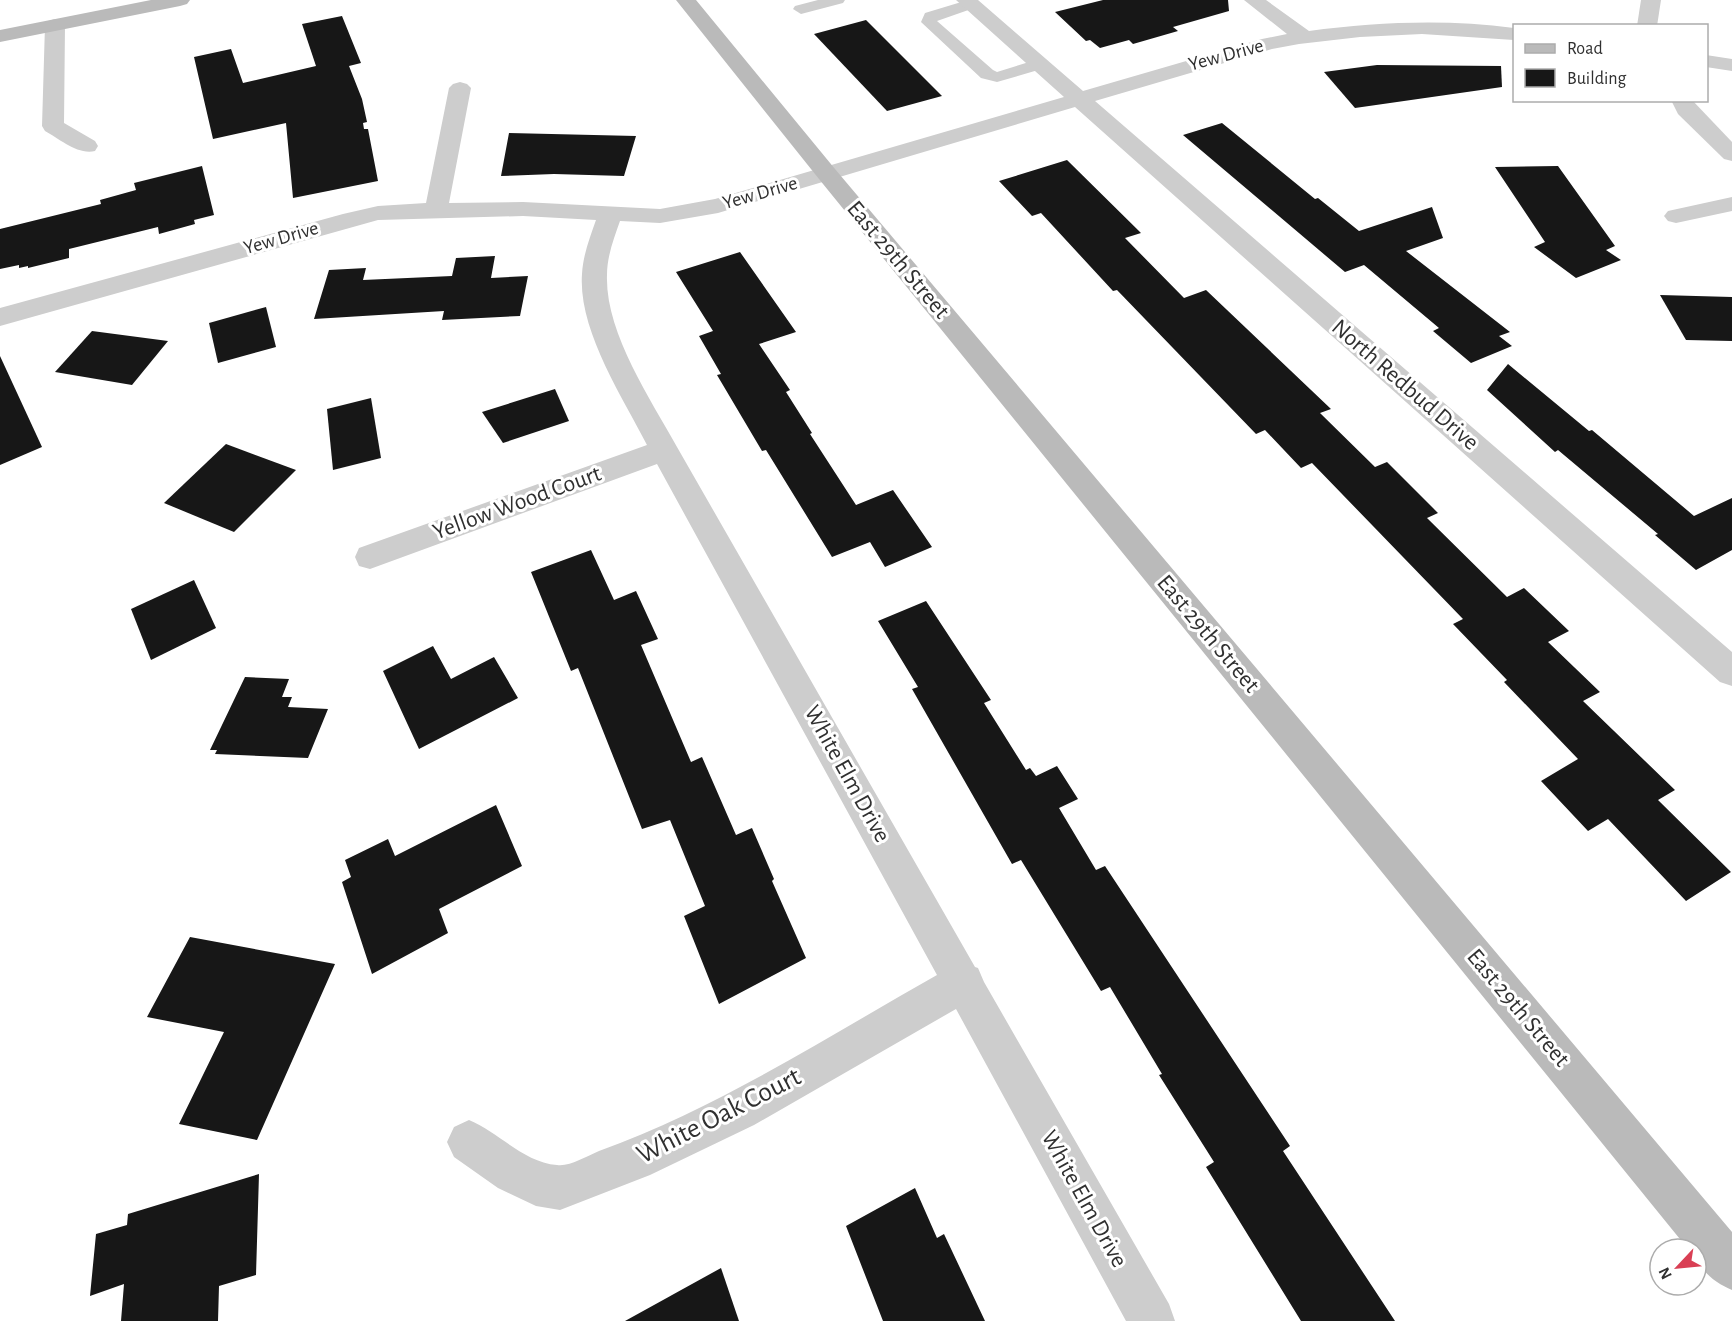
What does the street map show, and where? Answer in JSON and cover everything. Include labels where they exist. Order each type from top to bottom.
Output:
[{"type":"main road","points":[[0,36],[180,0]]},
{"type":"main road","name":"East 29th Street","points":[[686,0],[827,174],[1732,1267]]},
{"type":"street","points":[[1254,0],[1304,37]]},
{"type":"street","points":[[1647,24],[1651,0]]},
{"type":"street","name":"North Redbud Drive","points":[[968,2],[1732,672]]},
{"type":"street","points":[[56,25],[53,126],[87,146]]},
{"type":"street","name":"Yew Drive","points":[[0,317],[378,213],[523,209],[638,216],[678,214],[718,206],[1252,46],[1367,29],[1441,28],[1513,34]]},
{"type":"street","points":[[1708,61],[1732,65]]},
{"type":"street","points":[[436,210],[460,88]]},
{"type":"street","points":[[1683,102],[1694,117],[1732,154]]},
{"type":"street","points":[[1676,216],[1732,204]]},
{"type":"street","name":"White Elm Drive","points":[[610,214],[594,276],[596,304],[610,343],[664,450],[1152,1321]]},
{"type":"street","name":"Yellow Wood Court","points":[[370,556],[664,450]]},
{"type":"street","name":"White Oak Court","points":[[469,1142],[513,1173],[536,1184],[560,1188],[635,1160],[739,1110],[964,982]]},
{"type":"lane","points":[[801,9],[837,0]]},
{"type":"lane","points":[[968,2],[931,16],[929,22],[987,75],[997,77],[1039,64]]},
{"type":"building","points":[[1103,0],[1228,0],[1229,11],[1173,27],[1178,31],[1133,44],[1129,40],[1100,48],[1090,40],[1086,41],[1055,12]]},
{"type":"building","points":[[342,16],[361,63],[349,66],[362,99],[367,122],[363,123],[364,129],[368,129],[378,181],[293,198],[286,123],[213,139],[194,57],[231,49],[243,83],[316,66],[302,24]]},
{"type":"building","points":[[866,20],[942,96],[887,111],[814,34]]},
{"type":"building","points":[[1377,65],[1501,66],[1502,87],[1355,108],[1324,72]]},
{"type":"building","points":[[1222,123],[1315,199],[1318,198],[1359,231],[1432,207],[1443,238],[1406,251],[1510,332],[1499,336],[1512,346],[1471,363],[1433,331],[1439,328],[1364,265],[1345,272],[1183,135]]},
{"type":"building","points":[[509,133],[636,136],[624,176],[554,174],[501,176]]},
{"type":"building","points":[[1067,160],[1141,233],[1125,238],[1184,298],[1206,290],[1331,409],[1320,413],[1375,467],[1387,462],[1438,513],[1427,518],[1507,597],[1524,588],[1569,631],[1548,642],[1600,692],[1583,701],[1675,790],[1658,800],[1731,872],[1686,901],[1608,819],[1588,831],[1541,781],[1578,759],[1504,682],[1507,680],[1453,624],[1463,619],[1312,463],[1301,468],[1265,430],[1256,434],[1117,290],[1113,291],[1041,213],[1032,216],[999,181]]},
{"type":"building","points":[[202,166],[214,215],[194,220],[195,224],[159,234],[158,227],[69,249],[69,258],[28,268],[28,266],[19,268],[19,265],[0,269],[0,229],[101,204],[100,200],[136,190],[134,183]]},
{"type":"building","points":[[1558,166],[1615,246],[1606,250],[1621,260],[1576,278],[1534,247],[1545,242],[1495,167]]},
{"type":"building","points":[[740,252],[796,332],[759,344],[790,390],[786,392],[812,433],[810,434],[856,505],[893,490],[932,547],[885,567],[870,542],[832,557],[766,450],[762,451],[717,375],[721,374],[699,336],[713,331],[676,272]]},
{"type":"building","points":[[495,256],[491,278],[528,276],[520,316],[442,320],[444,311],[314,319],[329,270],[366,268],[363,280],[452,276],[456,258]]},
{"type":"building","points":[[1660,295],[1732,297],[1732,341],[1686,340]]},
{"type":"building","points":[[266,307],[276,347],[218,363],[209,323]]},
{"type":"building","points":[[92,331],[168,341],[132,385],[55,372]]},
{"type":"building","points":[[0,356],[42,447],[0,465]]},
{"type":"building","points":[[1508,364],[1589,431],[1592,430],[1694,516],[1732,498],[1732,550],[1696,570],[1655,535],[1658,534],[1558,450],[1555,452],[1487,390]]},
{"type":"building","points":[[555,389],[569,421],[503,443],[482,412]]},
{"type":"building","points":[[371,398],[381,458],[333,470],[327,409]]},
{"type":"building","points":[[226,444],[296,470],[234,532],[164,503]]},
{"type":"building","points":[[591,550],[614,600],[636,591],[658,639],[641,645],[691,762],[702,757],[736,835],[752,828],[774,879],[772,881],[806,958],[719,1004],[684,916],[705,906],[670,820],[642,829],[578,668],[571,671],[531,572]]},
{"type":"building","points":[[194,580],[216,628],[151,660],[131,609]]},
{"type":"building","points":[[926,601],[991,700],[984,703],[1026,770],[1030,768],[1036,776],[1057,766],[1078,799],[1059,808],[1096,870],[1105,866],[1290,1146],[1283,1151],[1395,1321],[1301,1321],[1206,1167],[1214,1162],[1159,1075],[1162,1074],[1110,987],[1101,991],[1021,860],[1012,864],[912,689],[918,687],[878,621]]},
{"type":"building","points":[[433,646],[451,679],[494,657],[518,698],[419,749],[383,671]]},
{"type":"building","points":[[245,677],[289,679],[282,697],[292,697],[288,707],[328,709],[308,758],[215,754],[217,750],[210,750]]},
{"type":"building","points":[[496,805],[522,866],[439,909],[448,933],[372,974],[342,882],[351,877],[345,860],[388,839],[395,856]]},
{"type":"building","points":[[190,937],[335,964],[257,1140],[179,1124],[224,1032],[147,1017]]},
{"type":"building","points":[[259,1174],[256,1275],[219,1286],[218,1321],[121,1321],[124,1284],[90,1296],[96,1234],[127,1225],[128,1214]]},
{"type":"building","points":[[915,1188],[937,1238],[944,1234],[985,1321],[883,1321],[846,1226]]},
{"type":"building","points":[[721,1268],[739,1321],[625,1321]]}]
